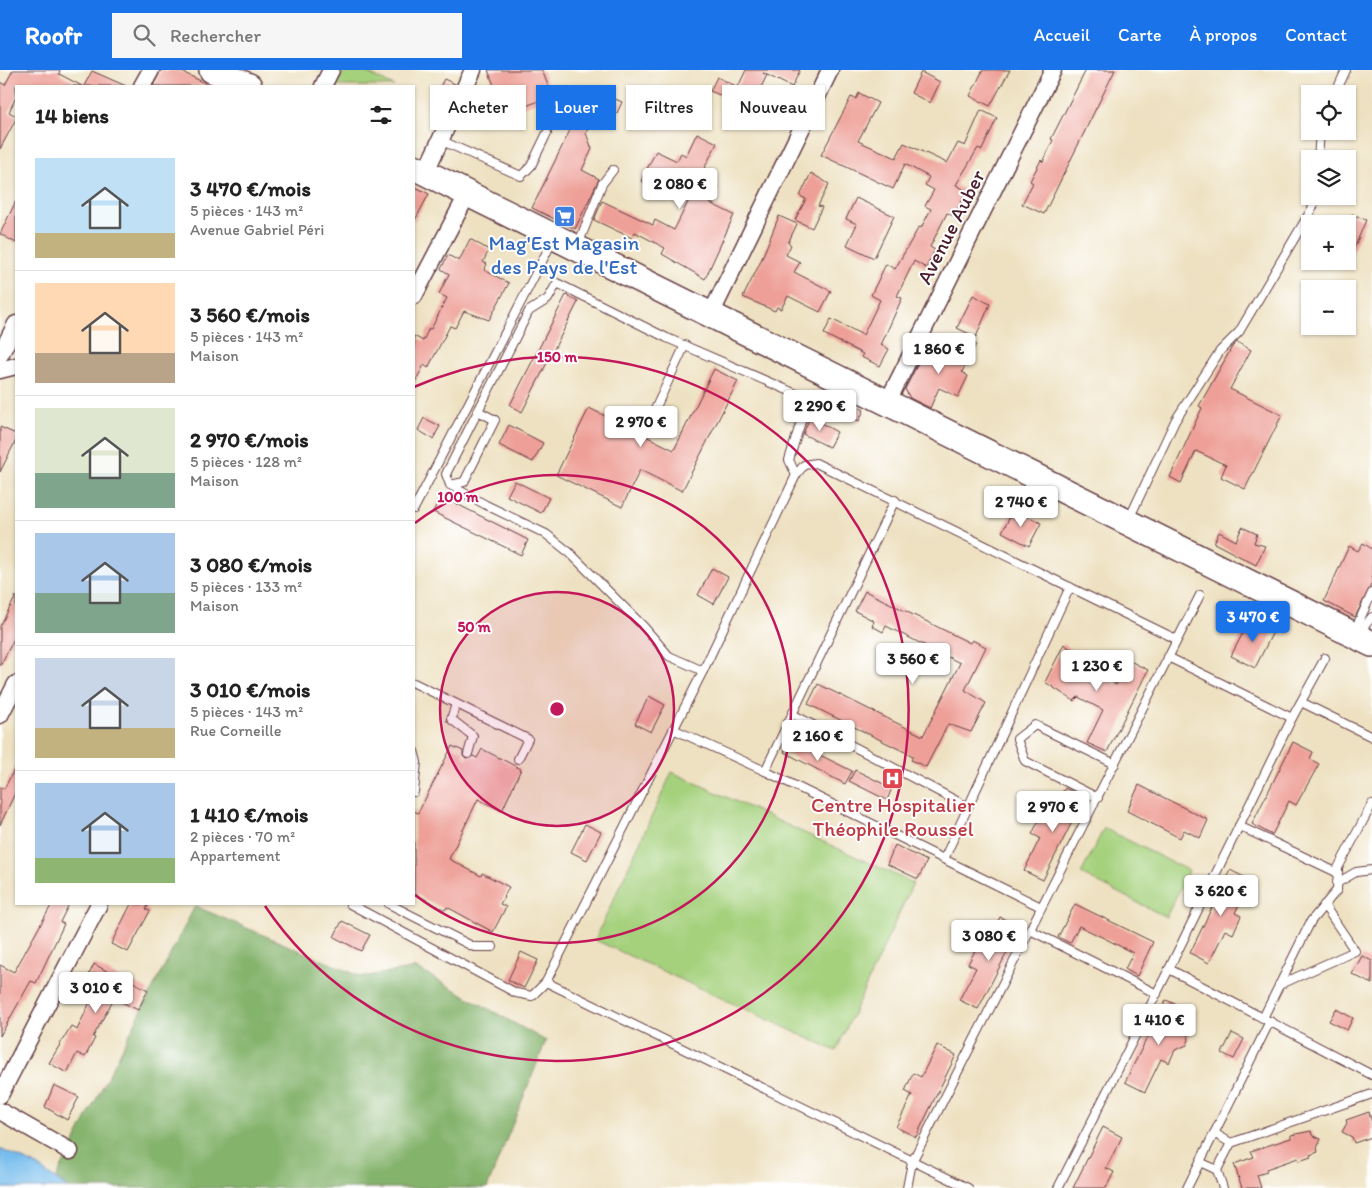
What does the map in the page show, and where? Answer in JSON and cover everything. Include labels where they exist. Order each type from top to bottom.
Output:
[{"type":"main road","points":[[212,70],[249,85]]},
{"type":"main road","points":[[228,70],[250,85]]},
{"type":"main road","points":[[419,170],[1360,638]]},
{"type":"street","points":[[142,85],[150,70]]},
{"type":"street","points":[[324,85],[331,70]]},
{"type":"street","points":[[419,170],[440,140],[474,70]]},
{"type":"street","points":[[710,316],[830,70]]},
{"type":"street","name":"Avenue Auber","points":[[887,403],[1053,70]]},
{"type":"street","points":[[415,294],[467,195]]},
{"type":"street","points":[[0,355],[15,326]]},
{"type":"street","points":[[0,370],[15,366]]},
{"type":"street","points":[[0,715],[15,686]]},
{"type":"street","points":[[0,1095],[98,905]]},
{"type":"street","points":[[0,1111],[70,1150]]},
{"type":"lane","points":[[1339,85],[1346,70]]},
{"type":"lane","points":[[440,140],[521,176],[531,166],[547,133]]},
{"type":"lane","points":[[576,249],[602,184],[613,170]]},
{"type":"lane","points":[[1127,523],[1175,421],[1220,351],[1240,332],[1313,205]]},
{"type":"lane","points":[[415,506],[554,238]]},
{"type":"lane","points":[[702,671],[669,656],[644,627],[570,553],[546,534],[486,506],[450,485],[446,474],[529,311],[548,299],[557,283],[685,345],[808,399],[789,460],[796,475]]},
{"type":"lane","points":[[650,420],[685,345]]},
{"type":"lane","points":[[450,485],[464,482],[495,420],[478,412]]},
{"type":"lane","points":[[352,905],[516,993],[532,996],[546,982],[702,671],[796,475],[804,465],[816,463],[895,500],[1176,640]]},
{"type":"lane","points":[[765,771],[895,500]]},
{"type":"lane","points":[[944,860],[1070,587]]},
{"type":"lane","points":[[1360,638],[1372,592]]},
{"type":"lane","points":[[907,1188],[912,1162],[1200,595]]},
{"type":"lane","points":[[1360,638],[1372,617]]},
{"type":"lane","points":[[1168,657],[1292,718]]},
{"type":"lane","points":[[1058,1188],[1157,994],[1292,718],[1325,658]]},
{"type":"lane","points":[[415,684],[528,739],[518,759]]},
{"type":"lane","points":[[1301,702],[1372,737]]},
{"type":"lane","points":[[456,704],[451,719],[473,736],[468,754]]},
{"type":"lane","points":[[792,714],[968,807]]},
{"type":"lane","points":[[1017,738],[1034,725],[1115,764]]},
{"type":"lane","points":[[673,729],[765,771],[1042,907]]},
{"type":"lane","points":[[1002,732],[1017,738],[1025,761],[1098,798]]},
{"type":"lane","points":[[415,755],[417,762],[415,782]]},
{"type":"lane","points":[[1187,1188],[1266,1020],[1279,985],[1311,922],[1336,890],[1338,873],[1372,804]]},
{"type":"lane","points":[[1239,826],[1338,873]]},
{"type":"lane","points":[[1337,882],[1356,872],[1372,870]]},
{"type":"lane","points":[[391,905],[474,947],[493,947]]},
{"type":"lane","points":[[1279,985],[1355,951],[1324,905]]},
{"type":"lane","points":[[1030,930],[1157,994]]},
{"type":"lane","points":[[1169,969],[1372,1075]]},
{"type":"lane","points":[[546,982],[968,1188]]},
{"type":"lane","points":[[1217,1170],[1231,1143],[1372,1094]]},
{"type":"lane","points":[[1214,1133],[1231,1143]]},
{"type":"lane","points":[[1200,1162],[1217,1170],[1224,1188]]},
{"type":"green space","points":[[344,70],[361,70],[392,85],[336,85]]},
{"type":"green space","points":[[672,772],[913,883],[836,1051],[595,940]]},
{"type":"green space","points":[[1104,828],[1189,871],[1166,917],[1081,874]]},
{"type":"green space","points":[[195,906],[362,977],[416,968],[546,1041],[487,1188],[68,1188],[56,1178]]},
{"type":"water","points":[[0,1149],[34,1164],[68,1188],[0,1188]]},
{"type":"building","points":[[13,70],[60,70],[59,74],[80,85],[15,85],[15,99],[9,112],[15,115],[15,121],[0,149],[0,82],[5,85]]},
{"type":"building","points":[[161,70],[178,70],[209,85],[154,85]]},
{"type":"building","points":[[488,70],[542,70],[548,85],[536,85],[536,102],[526,106],[526,85],[494,85]]},
{"type":"building","points":[[746,70],[800,70],[793,85],[788,85],[763,73],[767,75],[762,85],[739,85]]},
{"type":"building","points":[[983,70],[1010,70],[990,106],[970,96]]},
{"type":"building","points":[[1086,70],[1115,70],[1044,214],[1022,204],[1033,183],[1030,181],[1041,160],[1043,162],[1053,140],[1051,139]]},
{"type":"building","points":[[92,71],[124,85],[85,85]]},
{"type":"building","points":[[921,72],[940,82],[930,103],[911,93]]},
{"type":"building","points":[[717,77],[734,85],[722,85],[722,96],[712,92],[712,87]]},
{"type":"building","points":[[444,79],[455,84],[455,85],[441,85]]},
{"type":"building","points":[[859,93],[878,103],[858,141],[896,158],[904,143],[947,163],[958,143],[965,146],[981,110],[997,118],[982,150],[978,148],[956,185],[967,191],[954,216],[947,213],[930,247],[935,250],[926,268],[914,261],[897,296],[902,298],[881,345],[889,349],[880,366],[861,357],[863,354],[824,334],[831,319],[863,335],[880,300],[871,295],[886,264],[895,269],[931,209],[925,206],[934,190],[925,185],[929,177],[905,164],[893,189],[821,155],[851,97],[856,99]]},
{"type":"building","points":[[616,99],[622,102],[616,115]]},
{"type":"building","points":[[570,130],[588,130],[586,133],[592,149],[582,170],[599,179],[575,229],[532,208]]},
{"type":"building","points":[[697,133],[717,143],[700,177],[719,187],[710,203],[734,215],[705,279],[662,254],[665,248],[635,232],[632,238],[594,220],[602,201],[653,225],[655,220],[674,230],[692,194],[667,182],[662,191],[641,181],[656,151],[677,161],[681,153],[686,156]]},
{"type":"building","points":[[811,173],[829,184],[818,206],[822,207],[812,228],[795,220],[806,199],[800,196]]},
{"type":"building","points":[[415,187],[429,194],[415,220]]},
{"type":"building","points":[[856,198],[894,216],[874,258],[847,245],[857,224],[846,219]]},
{"type":"building","points":[[15,203],[15,242],[0,234]]},
{"type":"building","points":[[779,216],[797,224],[788,243],[791,245],[786,255],[800,262],[794,272],[831,291],[820,312],[788,296],[781,309],[777,307],[775,311],[743,297],[760,263]]},
{"type":"building","points":[[1356,216],[1366,220],[1356,244]]},
{"type":"building","points":[[470,239],[489,250],[483,262],[487,264],[484,270],[509,283],[489,320],[464,311],[455,328],[450,326],[428,368],[424,365],[415,382],[415,337],[423,341],[447,298],[439,294],[449,274],[441,269],[448,255],[459,261]]},
{"type":"building","points":[[566,295],[578,302],[522,412],[510,405]]},
{"type":"building","points":[[973,295],[990,304],[976,337],[957,328]]},
{"type":"building","points":[[964,338],[976,344],[962,372],[968,376],[958,397],[939,388],[930,408],[910,398],[905,389],[925,350],[941,358],[944,353],[954,358]]},
{"type":"building","points":[[1237,342],[1251,350],[1230,389],[1282,415],[1245,489],[1221,477],[1226,465],[1196,451],[1181,483],[1170,477],[1202,408],[1199,406],[1232,347]]},
{"type":"building","points":[[714,369],[738,381],[682,491],[640,470],[622,507],[556,475],[589,408],[674,450]]},
{"type":"building","points":[[849,402],[864,410],[859,421],[844,413]]},
{"type":"building","points":[[810,417],[837,432],[829,447],[803,434]]},
{"type":"building","points":[[424,418],[440,426],[433,439],[418,430]]},
{"type":"building","points":[[509,425],[543,443],[533,462],[499,445]]},
{"type":"building","points":[[0,427],[15,434],[15,442],[0,472]]},
{"type":"building","points":[[515,481],[549,498],[541,513],[507,496]]},
{"type":"building","points":[[441,496],[528,540],[521,555],[433,512]]},
{"type":"building","points":[[1014,509],[1041,523],[1029,546],[1002,532]]},
{"type":"building","points":[[1242,527],[1257,534],[1254,543],[1265,546],[1256,565],[1214,543],[1219,532],[1236,541]]},
{"type":"building","points":[[1363,543],[1372,549],[1372,583],[1355,617],[1324,601],[1349,546],[1358,551]]},
{"type":"building","points":[[712,568],[728,577],[714,604],[698,595]]},
{"type":"building","points":[[865,591],[970,643],[972,640],[986,647],[965,690],[986,703],[971,732],[948,724],[926,767],[911,760],[913,756],[808,704],[818,684],[923,736],[960,663],[886,626],[883,632],[872,626],[874,621],[855,611]]},
{"type":"building","points":[[15,598],[15,637],[0,666],[0,626]]},
{"type":"building","points":[[1250,619],[1274,630],[1255,668],[1231,656]]},
{"type":"building","points":[[1064,644],[1116,685],[1128,660],[1148,670],[1107,752],[1087,743],[1103,710],[1078,697],[1074,701],[1045,682]]},
{"type":"building","points":[[649,696],[665,705],[651,732],[635,724]]},
{"type":"building","points":[[790,740],[852,771],[845,784],[784,752]]},
{"type":"building","points":[[1293,742],[1313,752],[1310,759],[1319,764],[1296,805],[1289,801],[1272,835],[1252,824]]},
{"type":"building","points":[[452,746],[463,751],[463,756],[466,759],[473,756],[477,758],[482,749],[521,769],[502,811],[478,799],[449,859],[481,876],[482,873],[509,887],[500,904],[506,907],[493,932],[447,907],[445,910],[415,894],[415,812],[418,813]]},
{"type":"building","points":[[15,768],[15,793],[0,825],[0,787],[4,789]]},
{"type":"building","points":[[855,770],[892,788],[887,800],[849,781]]},
{"type":"building","points":[[1139,785],[1208,820],[1200,838],[1184,830],[1180,838],[1127,811]]},
{"type":"building","points":[[1065,788],[1084,798],[1043,880],[1024,871],[1040,838],[1032,834],[1041,816],[1049,820]]},
{"type":"building","points":[[585,824],[601,832],[587,860],[571,852]]},
{"type":"building","points":[[895,845],[927,861],[918,879],[887,864]]},
{"type":"building","points":[[1230,870],[1250,880],[1235,913],[1241,916],[1233,934],[1225,930],[1209,963],[1190,953]]},
{"type":"building","points":[[1075,904],[1153,942],[1137,976],[1125,969],[1133,953],[1108,940],[1079,926],[1070,943],[1058,937]]},
{"type":"building","points":[[51,905],[68,905],[60,922],[64,924],[36,983],[31,981],[0,1036],[0,965],[14,972]]},
{"type":"building","points":[[130,905],[148,905],[146,909],[150,911],[128,952],[111,944]]},
{"type":"building","points":[[1000,917],[1020,927],[978,1009],[959,1000],[976,968],[968,964],[977,947],[984,951]]},
{"type":"building","points":[[342,921],[370,935],[361,951],[334,937]]},
{"type":"building","points":[[521,952],[538,960],[524,988],[508,980]]},
{"type":"building","points":[[1362,956],[1372,961],[1372,984],[1352,974]]},
{"type":"building","points":[[94,964],[123,980],[124,977],[148,990],[138,1010],[114,998],[93,1037],[95,1038],[85,1057],[77,1053],[67,1073],[49,1063],[71,1026],[77,1030],[90,1002],[95,988],[85,983]]},
{"type":"building","points":[[1166,1000],[1186,1009],[1177,1027],[1187,1032],[1189,1039],[1187,1045],[1175,1050],[1169,1063],[1161,1059],[1145,1092],[1125,1082]]},
{"type":"building","points":[[1336,1009],[1353,1018],[1347,1030],[1329,1021]]},
{"type":"building","points":[[1232,1033],[1244,1039],[1234,1059],[1222,1053]]},
{"type":"building","points":[[937,1045],[956,1055],[916,1137],[896,1127],[912,1095],[905,1091],[913,1073],[921,1077]]},
{"type":"building","points":[[54,1085],[79,1097],[67,1120],[45,1107]]},
{"type":"building","points":[[1369,1112],[1372,1123],[1372,1137],[1354,1143],[1352,1137],[1342,1132],[1347,1123],[1346,1120]]},
{"type":"building","points":[[1103,1127],[1122,1137],[1106,1168],[1114,1172],[1106,1188],[1073,1188]]},
{"type":"building","points":[[1311,1131],[1312,1135],[1321,1139],[1317,1148],[1318,1152],[1310,1155],[1311,1157],[1299,1161],[1298,1158],[1266,1169],[1267,1172],[1257,1175],[1261,1188],[1242,1188],[1234,1164],[1254,1157],[1251,1151],[1291,1138],[1291,1135]]},
{"type":"place","name":"Mag'Est Magasin des Pays de l'Est","points":[[564,216]]},
{"type":"place","name":"Centre Hospitalier Théophile Roussel","points":[[893,778]]}]
